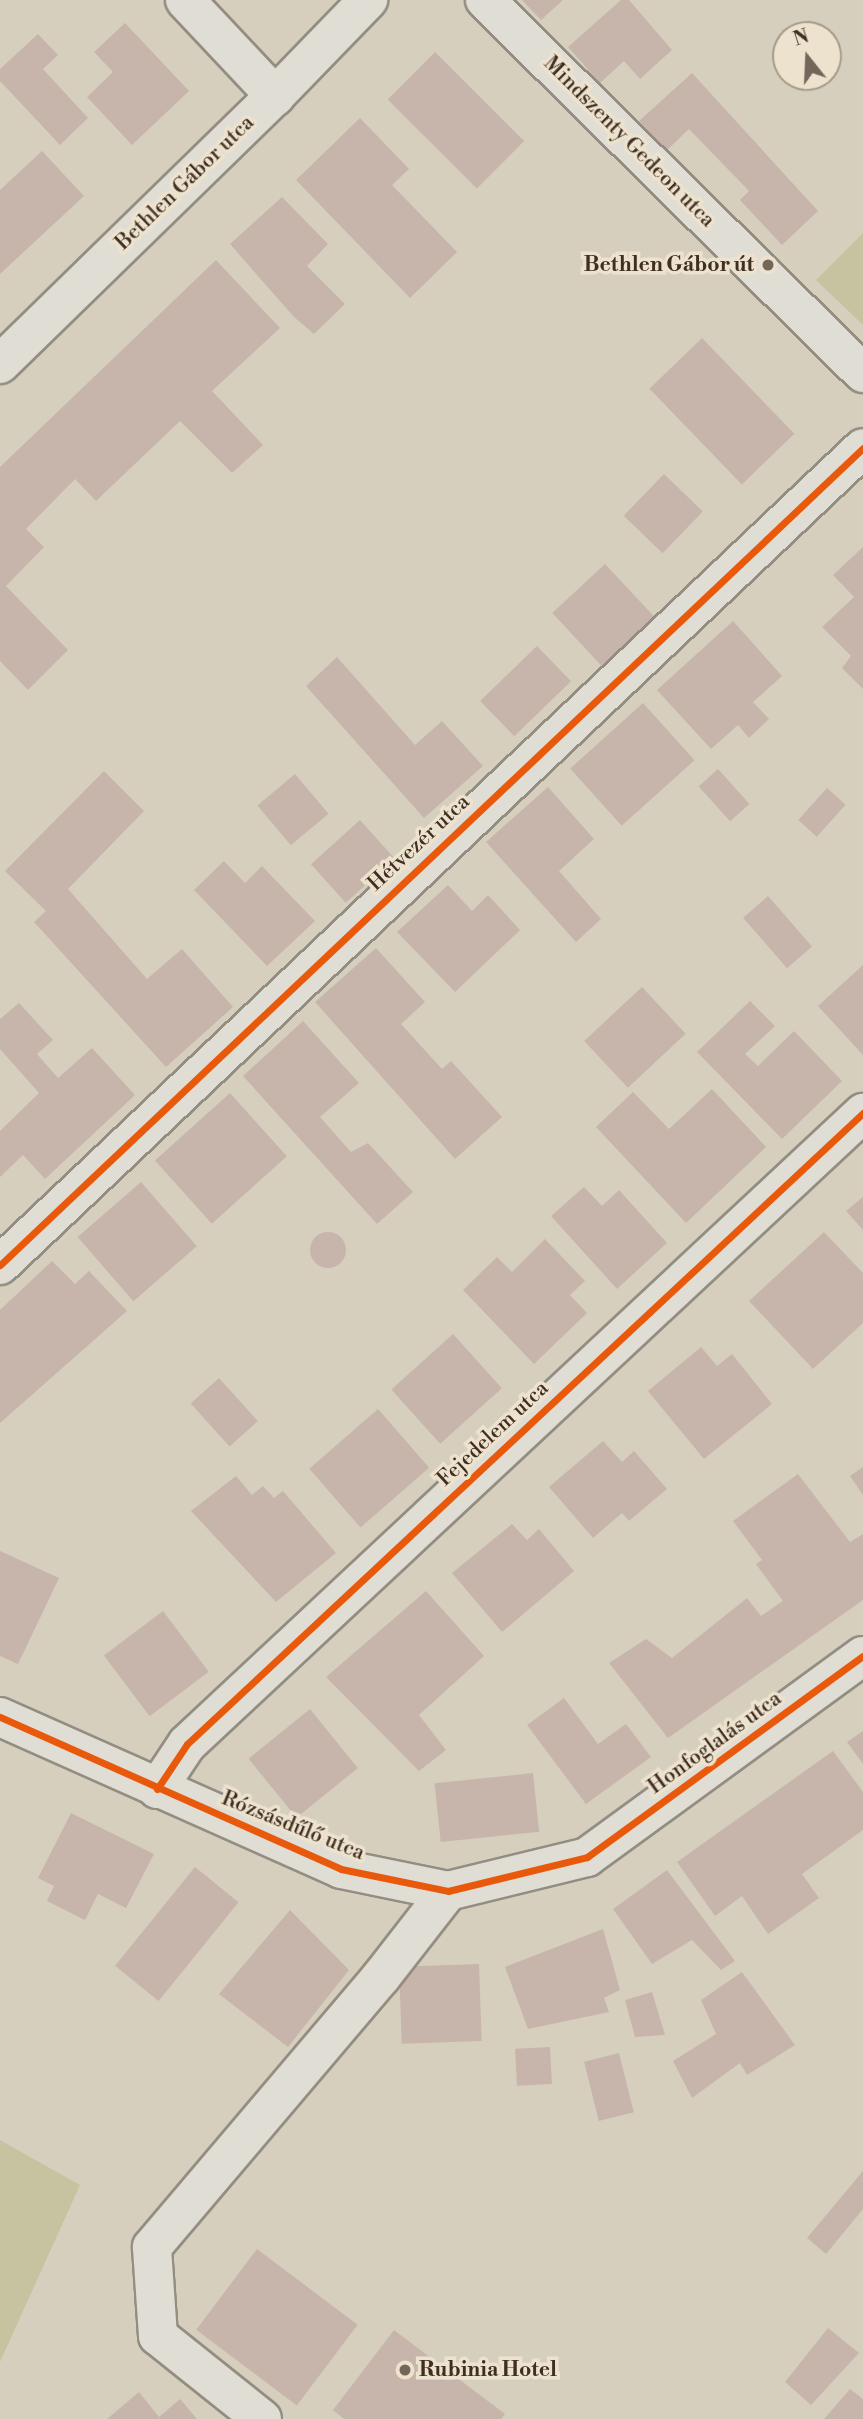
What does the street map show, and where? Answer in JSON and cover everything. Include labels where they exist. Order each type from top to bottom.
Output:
[{"type":"street","points":[[185,0],[275,96]]},
{"type":"street","name":"Bethlen Gábor utca","points":[[0,364],[275,96],[368,0]]},
{"type":"street","name":"Mindszenty Gedeon utca","points":[[485,0],[863,373]]},
{"type":"street","name":"Hétvezér utca","points":[[0,1265],[863,448]]},
{"type":"street","name":"Fejedelem utca","points":[[157,1789],[187,1744],[863,1113]]},
{"type":"street","name":"Honfoglalás utca","points":[[587,1857],[863,1656]]},
{"type":"street","name":"Rózsásdűlő utca","points":[[0,1717],[341,1869],[448,1891],[587,1857]]},
{"type":"street","points":[[262,2419],[158,2336],[152,2247],[381,1977],[448,1891]]},
{"type":"shaded area","points":[[863,233],[863,325],[816,280]]},
{"type":"shaded area","points":[[0,2140],[80,2185],[0,2362]]},
{"type":"building","points":[[522,0],[563,0],[541,20]]},
{"type":"building","points":[[621,0],[629,0],[672,50],[640,79],[624,61],[600,83],[568,47]]},
{"type":"building","points":[[125,23],[189,91],[132,145],[87,97],[113,72],[94,52]]},
{"type":"building","points":[[38,34],[58,55],[43,69],[88,118],[60,145],[0,81],[0,69]]},
{"type":"building","points":[[435,52],[524,141],[477,188],[388,99]]},
{"type":"building","points":[[692,73],[818,211],[782,245],[740,200],[749,191],[689,129],[667,150],[639,121]]},
{"type":"building","points":[[360,118],[409,169],[392,185],[457,252],[410,298],[296,180]]},
{"type":"building","points":[[42,151],[84,196],[0,274],[0,190]]},
{"type":"building","points":[[282,197],[328,244],[307,266],[345,304],[314,334],[294,317],[230,244]]},
{"type":"building","points":[[216,260],[280,328],[212,391],[263,445],[232,473],[180,421],[96,501],[75,479],[26,529],[44,547],[6,586],[68,650],[28,690],[0,661],[0,467]]},
{"type":"building","points":[[702,338],[794,434],[742,484],[649,389]]},
{"type":"building","points":[[664,474],[703,512],[663,553],[624,516]]},
{"type":"building","points":[[863,547],[863,689],[842,668],[851,656],[822,627],[854,597],[833,575]]},
{"type":"building","points":[[605,564],[655,618],[603,667],[552,613]]},
{"type":"building","points":[[733,621],[782,676],[753,702],[769,719],[749,738],[738,725],[711,749],[657,690]]},
{"type":"building","points":[[537,646],[571,681],[514,736],[480,701]]},
{"type":"building","points":[[337,657],[415,745],[442,721],[483,766],[424,818],[306,686]]},
{"type":"building","points":[[643,703],[695,760],[622,826],[570,769]]},
{"type":"building","points":[[718,769],[749,804],[730,821],[699,786]]},
{"type":"building","points":[[104,771],[144,811],[68,889],[147,979],[182,949],[233,1007],[166,1067],[34,922],[46,911],[5,871]]},
{"type":"building","points":[[295,774],[328,814],[291,845],[257,805]]},
{"type":"building","points":[[548,787],[594,839],[559,871],[601,919],[576,942],[486,842]]},
{"type":"building","points":[[827,788],[846,805],[817,837],[798,820]]},
{"type":"building","points":[[360,820],[395,859],[346,903],[311,864]]},
{"type":"building","points":[[224,861],[245,883],[262,866],[315,921],[267,966],[194,890]]},
{"type":"building","points":[[448,885],[472,911],[488,895],[520,930],[455,992],[397,932]]},
{"type":"building","points":[[768,896],[812,947],[787,968],[743,918]]},
{"type":"building","points":[[376,948],[425,1002],[401,1024],[442,1069],[451,1061],[502,1117],[455,1159],[315,1002]]},
{"type":"building","points":[[863,965],[863,1055],[818,1006]]},
{"type":"building","points":[[642,987],[686,1034],[628,1088],[584,1041]]},
{"type":"building","points":[[750,1001],[775,1026],[745,1054],[758,1066],[794,1031],[842,1081],[782,1139],[697,1052]]},
{"type":"building","points":[[19,1003],[53,1040],[37,1054],[58,1078],[92,1048],[135,1095],[45,1179],[23,1155],[0,1177],[0,1131],[39,1093],[0,1049],[0,1019]]},
{"type":"building","points":[[303,1021],[359,1083],[320,1117],[351,1152],[368,1143],[413,1192],[377,1224],[243,1076]]},
{"type":"building","points":[[712,1089],[766,1147],[686,1223],[596,1127],[633,1092],[669,1129]]},
{"type":"building","points":[[230,1093],[287,1156],[212,1224],[155,1161]]},
{"type":"building","points":[[141,1182],[197,1246],[133,1301],[78,1237]]},
{"type":"building","points":[[584,1187],[602,1206],[619,1190],[667,1243],[617,1289],[551,1216]]},
{"type":"building","points":[[863,1197],[863,1230],[846,1211]]},
{"type":"building","points":[[328,1232],[341,1237],[346,1250],[341,1263],[328,1268],[315,1263],[310,1250],[315,1237]]},
{"type":"building","points":[[824,1232],[863,1273],[863,1323],[813,1369],[749,1301]]},
{"type":"building","points":[[545,1239],[585,1281],[570,1295],[587,1313],[534,1364],[463,1290],[497,1257],[512,1272]]},
{"type":"building","points":[[52,1261],[75,1284],[89,1271],[127,1311],[0,1423],[0,1310]]},
{"type":"building","points":[[453,1334],[502,1388],[440,1444],[391,1390]]},
{"type":"building","points":[[701,1347],[717,1366],[732,1354],[772,1404],[704,1459],[648,1391]]},
{"type":"building","points":[[219,1378],[258,1421],[230,1447],[191,1403]]},
{"type":"building","points":[[378,1409],[429,1468],[360,1528],[309,1469]]},
{"type":"building","points":[[603,1441],[622,1462],[634,1451],[667,1489],[629,1521],[622,1513],[593,1538],[549,1487]]},
{"type":"building","points":[[863,1467],[863,1495],[850,1476]]},
{"type":"building","points":[[798,1474],[850,1542],[863,1534],[863,1600],[668,1738],[609,1663],[646,1639],[672,1658],[747,1598],[761,1616],[783,1601],[756,1564],[762,1560],[733,1521]]},
{"type":"building","points":[[236,1476],[252,1495],[263,1486],[274,1498],[283,1491],[336,1553],[276,1602],[191,1511]]},
{"type":"building","points":[[512,1524],[527,1540],[539,1529],[574,1571],[502,1632],[452,1573]]},
{"type":"building","points":[[0,1551],[59,1578],[18,1664],[0,1656]]},
{"type":"building","points":[[426,1591],[484,1656],[419,1715],[446,1750],[419,1771],[326,1677]]},
{"type":"building","points":[[163,1611],[209,1672],[150,1716],[104,1656]]},
{"type":"building","points":[[564,1698],[598,1744],[626,1724],[651,1757],[586,1804],[527,1725]]},
{"type":"building","points":[[310,1709],[358,1768],[296,1818],[249,1759]]},
{"type":"building","points":[[863,1731],[863,1764],[847,1742]]},
{"type":"building","points":[[833,1751],[863,1792],[863,1830],[802,1874],[819,1898],[768,1934],[742,1896],[715,1916],[677,1862]]},
{"type":"building","points":[[533,1773],[539,1832],[441,1842],[435,1783]]},
{"type":"building","points":[[71,1813],[154,1854],[126,1908],[98,1894],[85,1920],[47,1901],[54,1886],[38,1878]]},
{"type":"building","points":[[195,1867],[239,1902],[159,2001],[115,1966]]},
{"type":"building","points":[[667,1870],[735,1961],[721,1970],[692,1940],[652,1964],[613,1909]]},
{"type":"building","points":[[290,1910],[349,1970],[288,2047],[219,1994]]},
{"type":"building","points":[[603,1929],[620,1990],[604,1998],[609,2012],[528,2029],[505,1967]]},
{"type":"building","points":[[479,1964],[482,2041],[402,2044],[399,1967]]},
{"type":"building","points":[[742,1972],[795,2045],[747,2075],[740,2063],[692,2098],[673,2061],[716,2034],[701,2000]]},
{"type":"building","points":[[652,1992],[665,2035],[635,2037],[625,2000]]},
{"type":"building","points":[[550,2047],[552,2084],[517,2086],[515,2049]]},
{"type":"building","points":[[619,2053],[634,2112],[599,2121],[584,2062]]},
{"type":"building","points":[[863,2171],[863,2209],[826,2254],[807,2238]]},
{"type":"building","points":[[257,2249],[358,2325],[297,2405],[196,2330]]},
{"type":"building","points":[[828,2328],[859,2353],[811,2405],[785,2382]]},
{"type":"building","name":"Rubinia Hotel","points":[[394,2330],[505,2414],[501,2419],[344,2419],[333,2410]]},
{"type":"building","points":[[850,2389],[863,2399],[863,2419],[824,2419]]},
{"type":"building","points":[[139,2392],[159,2417],[180,2399],[197,2419],[107,2419]]},
{"type":"cycle path","points":[[0,1265],[863,448]]},
{"type":"cycle path","points":[[157,1789],[187,1744],[863,1113]]},
{"type":"cycle path","points":[[0,1717],[341,1869],[448,1891],[587,1857],[863,1656]]},
{"type":"place","name":"Bethlen Gábor út","points":[[768,265]]},
{"type":"place","name":"Rubinia Hotel","points":[[405,2370]]}]
